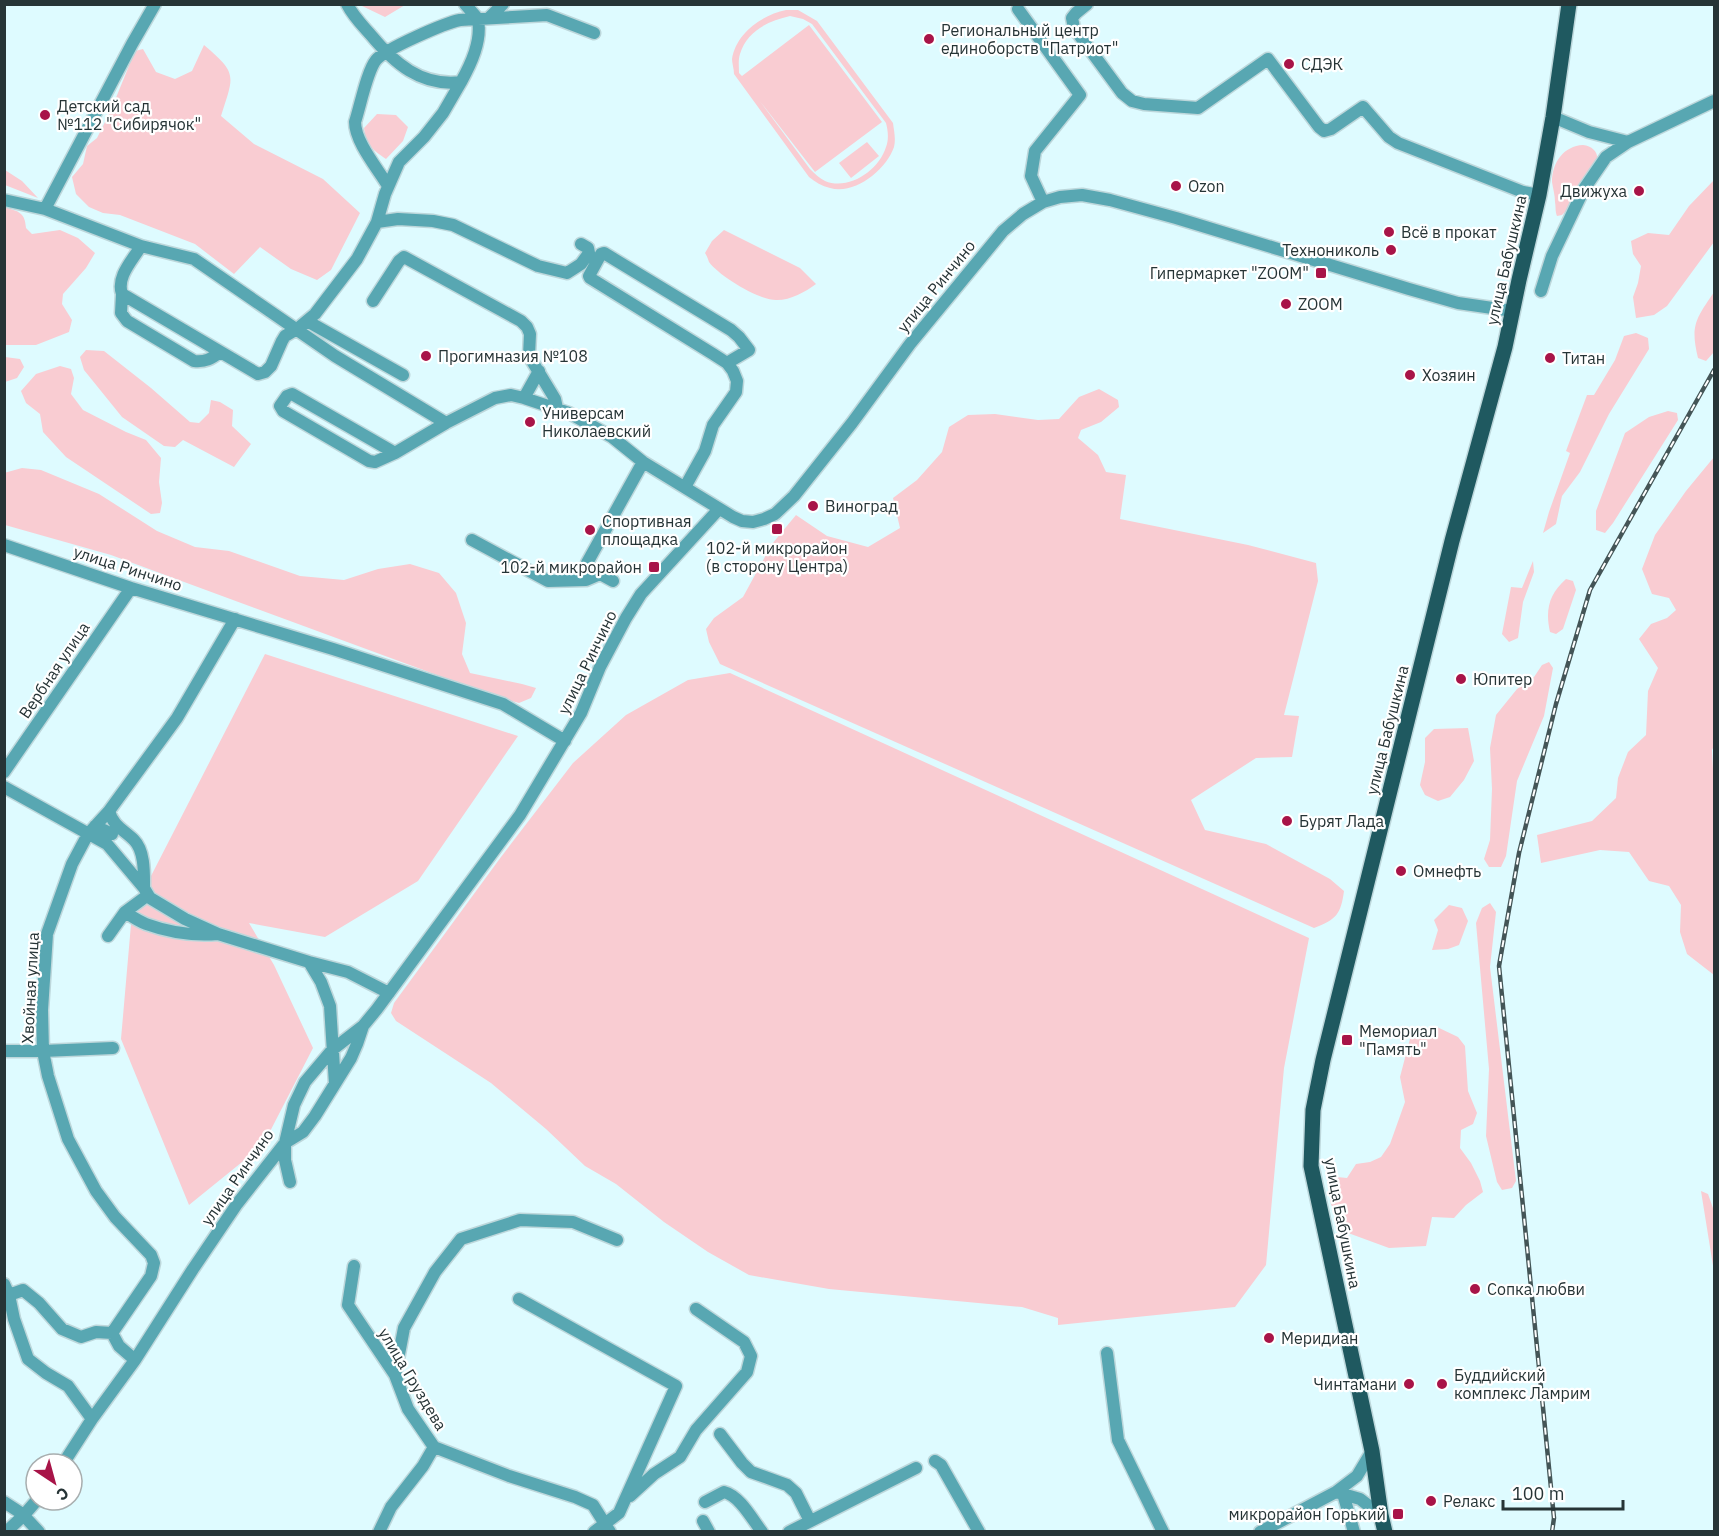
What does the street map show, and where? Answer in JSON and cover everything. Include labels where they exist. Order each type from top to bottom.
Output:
[{"type":"main road","name":"улица Бабушкина","points":[[1385,1532],[1371,1451],[1311,1166],[1313,1110],[1323,1060],[1440,591],[1506,347],[1539,195],[1569,4]]},
{"type":"street","points":[[45,209],[126,54],[155,4]]},
{"type":"street","points":[[347,4],[352,13],[396,63],[421,76],[445,84],[461,82]]},
{"type":"street","points":[[465,4],[484,19]]},
{"type":"street","points":[[122,294],[258,374],[267,371],[285,336],[315,314],[357,259],[377,222],[384,194],[399,162],[424,137],[443,113],[468,70],[484,19],[502,4]]},
{"type":"street","points":[[1087,4],[1072,18],[1074,27],[1122,93],[1132,101],[1198,108],[1268,59],[1318,127],[1324,131],[1331,129],[1363,107],[1389,137],[1398,143],[1523,192],[1539,195]]},
{"type":"street","points":[[1018,9],[1080,95],[1035,151],[1030,176],[1043,202]]},
{"type":"street","points":[[388,186],[355,130],[355,122],[369,73],[376,60],[386,52],[459,20],[484,19],[545,10],[594,33]]},
{"type":"street","points":[[1541,291],[1552,256],[1584,189],[1606,157],[1628,142],[1714,101]]},
{"type":"street","points":[[1553,117],[1589,132],[1628,142]]},
{"type":"street","name":"улица Ринчино","points":[[71,1452],[135,1360],[237,1204],[285,1143],[294,1105],[305,1082],[332,1050],[363,1026],[520,815],[581,713],[603,662],[641,594],[719,509],[742,520],[753,522],[775,514],[800,488],[852,423],[910,344],[967,273],[1003,231],[1023,214],[1043,202],[1060,196],[1082,195],[1110,200],[1448,300],[1513,311]]},
{"type":"street","points":[[4,200],[45,209],[141,246],[194,259],[335,356],[446,423]]},
{"type":"street","points":[[377,222],[398,219],[433,220],[453,225],[538,266],[567,273],[581,264],[589,254],[588,248],[581,244]]},
{"type":"street","points":[[141,246],[120,280],[121,313],[127,321],[194,361],[210,360],[220,352]]},
{"type":"street","points":[[686,487],[705,452],[713,425],[736,392],[737,381],[734,371],[727,363],[590,278],[601,254],[604,253],[731,330],[749,350],[727,363]]},
{"type":"street","points":[[373,301],[404,256],[521,321],[530,334],[528,347],[530,356],[555,399],[557,408]]},
{"type":"street","points":[[307,321],[403,375]]},
{"type":"street","points":[[524,398],[539,371]]},
{"type":"street","points":[[395,453],[292,394],[286,396],[280,406],[283,411],[369,461],[375,462],[395,453],[495,398],[511,395],[524,398],[569,413],[612,437],[643,462],[719,509]]},
{"type":"street","points":[[613,581],[589,568],[587,563],[643,462]]},
{"type":"street","points":[[472,540],[548,581],[586,580],[600,574]]},
{"type":"street","name":"улица Ринчино","points":[[4,545],[131,588],[503,704],[565,741]]},
{"type":"street","name":"Вербная улица","points":[[4,772],[131,588]]},
{"type":"street","name":"Хвойная улица","points":[[112,1333],[151,1276],[154,1263],[151,1255],[115,1217],[96,1191],[68,1139],[48,1076],[43,1051],[42,1010],[47,934],[72,864],[92,832],[177,718],[236,619]]},
{"type":"street","points":[[4,787],[92,832],[107,844],[150,898],[185,919],[218,934],[348,972],[389,993]]},
{"type":"street","points":[[109,811],[114,823],[135,841],[140,850],[146,892]]},
{"type":"street","points":[[92,832],[125,834]]},
{"type":"street","points":[[108,936],[124,912],[146,892]]},
{"type":"street","points":[[124,912],[144,923],[172,931],[201,936],[218,934]]},
{"type":"street","points":[[309,962],[321,982],[330,1006],[335,1084]]},
{"type":"street","points":[[290,1182],[285,1160],[285,1143],[303,1132],[315,1116],[351,1058],[363,1026]]},
{"type":"street","points":[[4,1051],[113,1048]]},
{"type":"street","points":[[395,1375],[404,1328],[435,1272],[461,1239],[520,1220],[573,1222],[617,1240]]},
{"type":"street","name":"улица Груздева","points":[[354,1266],[348,1305],[395,1375],[408,1409],[434,1447],[423,1466],[391,1507],[379,1532]]},
{"type":"street","points":[[92,1419],[68,1386],[27,1359],[7,1290],[23,1290],[39,1303],[62,1329],[81,1337],[96,1332],[112,1333],[119,1346],[135,1360]]},
{"type":"street","points":[[519,1299],[676,1386],[619,1513],[608,1528],[594,1532]]},
{"type":"street","points":[[624,1501],[654,1474],[680,1456],[696,1430],[747,1372],[751,1356],[744,1342],[696,1309]]},
{"type":"street","points":[[1107,1353],[1118,1440],[1162,1532]]},
{"type":"street","points":[[720,1434],[751,1472],[787,1485],[795,1493],[810,1521]]},
{"type":"street","points":[[434,1447],[593,1505],[608,1528]]},
{"type":"street","points":[[1260,1532],[1340,1494],[1357,1476],[1371,1451]]},
{"type":"street","points":[[935,1461],[941,1465],[979,1532]]},
{"type":"street","points":[[792,1531],[916,1468]]},
{"type":"street","points":[[705,1502],[724,1492],[729,1494],[737,1500],[762,1532]]},
{"type":"street","points":[[1340,1494],[1360,1499],[1381,1515]]},
{"type":"street","points":[[1340,1494],[1354,1532]]},
{"type":"street","points":[[4,1502],[25,1517],[39,1532]]},
{"type":"street","points":[[6,1532],[29,1512]]},
{"type":"shaded area","points":[[360,5],[405,5],[385,17]]},
{"type":"shaded area","points":[[798,10],[817,21],[893,123],[895,144],[890,156],[877,172],[859,184],[849,188],[830,188],[809,177],[734,74],[732,59],[739,41],[759,21],[777,12]],"holes":[[[790,16],[812,24],[886,123],[888,141],[882,155],[870,171],[853,181],[834,183],[817,176],[759,100],[815,172],[882,122],[809,25],[742,76],[739,73],[740,54],[753,33],[766,24],[782,18]]]},
{"type":"shaded area","points":[[204,45],[223,63],[230,76],[229,92],[221,116],[254,144],[323,179],[360,213],[331,270],[317,280],[291,269],[260,247],[234,274],[195,244],[120,215],[103,213],[89,207],[76,194],[72,177],[83,164],[87,146],[97,138],[111,110],[135,51],[143,49],[156,72],[175,79],[192,71]]},
{"type":"shaded area","points":[[377,114],[396,115],[408,127],[403,141],[386,159],[370,146],[365,134],[364,128]]},
{"type":"shaded area","points":[[867,142],[879,156],[851,178],[839,163]]},
{"type":"shaded area","points":[[1583,145],[1594,150],[1597,162],[1566,211],[1557,216],[1552,182],[1554,168],[1560,156],[1570,148]]},
{"type":"shaded area","points":[[5,170],[22,181],[38,198],[5,185]]},
{"type":"shaded area","points":[[1714,180],[1714,242],[1667,306],[1654,315],[1636,318],[1633,297],[1641,266],[1633,254],[1631,241],[1648,233],[1669,235],[1689,206]]},
{"type":"shaded area","points":[[5,207],[23,216],[26,228],[32,234],[60,230],[78,238],[95,253],[86,268],[63,294],[62,304],[72,320],[69,332],[36,345],[5,345]]},
{"type":"shaded area","points":[[724,230],[800,268],[816,284],[798,295],[777,300],[740,287],[714,268],[705,253],[712,241]]},
{"type":"shaded area","points":[[1714,292],[1714,352],[1706,361],[1698,358],[1695,330],[1699,316]]},
{"type":"shaded area","points":[[1636,333],[1648,338],[1649,349],[1609,414],[1580,472],[1562,496],[1556,524],[1543,533],[1570,453],[1566,451],[1587,395],[1594,395],[1615,360],[1624,336]]},
{"type":"shaded area","points":[[86,350],[104,351],[190,422],[199,423],[209,413],[211,400],[220,402],[233,410],[232,426],[251,444],[234,467],[183,440],[175,447],[164,446],[122,417],[84,370],[80,357]]},
{"type":"shaded area","points":[[5,357],[20,359],[24,367],[17,378],[5,382]]},
{"type":"shaded area","points":[[60,366],[71,369],[74,378],[71,394],[83,410],[146,440],[161,458],[159,482],[162,503],[160,513],[151,514],[66,457],[43,432],[40,414],[26,403],[21,391],[36,374]]},
{"type":"shaded area","points":[[1099,389],[1118,400],[1119,407],[1101,422],[1081,430],[1078,438],[1098,455],[1106,472],[1126,475],[1120,519],[1248,545],[1316,563],[1318,581],[1284,715],[1299,716],[1292,757],[1256,758],[1191,800],[1205,830],[1266,844],[1330,879],[1344,891],[1336,915],[1314,928],[720,664],[709,642],[706,629],[714,618],[743,597],[772,544],[796,515],[827,536],[868,547],[900,528],[893,498],[917,480],[942,452],[949,427],[968,415],[995,414],[1038,420],[1059,419],[1079,397]]},
{"type":"shaded area","points":[[1668,411],[1677,413],[1678,420],[1613,523],[1605,533],[1596,530],[1596,511],[1625,433],[1649,417]]},
{"type":"shaded area","points":[[1714,457],[1714,746],[1712,750],[1714,975],[1687,954],[1680,932],[1681,905],[1669,886],[1649,881],[1629,852],[1600,850],[1541,863],[1537,835],[1592,821],[1616,798],[1618,778],[1628,752],[1646,735],[1648,691],[1658,668],[1639,639],[1651,624],[1667,618],[1676,610],[1669,598],[1652,594],[1642,569],[1655,535],[1686,491]]},
{"type":"shaded area","points":[[22,468],[41,470],[99,494],[157,531],[195,547],[229,551],[300,576],[344,580],[378,569],[410,564],[439,573],[456,593],[466,623],[462,654],[470,673],[536,688],[531,698],[519,703],[494,696],[111,555],[5,525],[4,473]]},
{"type":"shaded area","points":[[1533,561],[1534,572],[1523,602],[1518,638],[1509,642],[1502,634],[1511,587],[1522,588]]},
{"type":"shaded area","points":[[1566,579],[1573,581],[1576,590],[1563,629],[1556,634],[1550,632],[1548,610],[1552,597]]},
{"type":"shaded area","points":[[265,654],[518,736],[418,881],[325,937],[249,923],[274,965],[313,1048],[263,1145],[189,1205],[121,1039],[132,913]]},
{"type":"shaded area","points":[[1549,662],[1553,668],[1544,716],[1517,781],[1506,856],[1501,867],[1489,867],[1484,859],[1490,840],[1492,789],[1490,748],[1496,715],[1517,689],[1534,677],[1542,665]]},
{"type":"shaded area","points":[[730,673],[1309,938],[1284,1068],[1266,1265],[1235,1307],[1058,1325],[1058,1318],[1022,1307],[829,1289],[749,1275],[708,1252],[664,1222],[616,1184],[585,1166],[546,1129],[491,1083],[396,1021],[391,1013],[394,1003],[573,763],[626,715],[688,680]]},
{"type":"shaded area","points":[[1468,728],[1474,761],[1464,780],[1450,797],[1438,801],[1425,795],[1420,785],[1425,762],[1425,738],[1434,729]]},
{"type":"shaded area","points":[[1490,903],[1496,912],[1490,967],[1516,1181],[1512,1188],[1502,1190],[1497,1182],[1486,1136],[1489,1069],[1476,923],[1482,908]]},
{"type":"shaded area","points":[[1449,905],[1462,908],[1468,921],[1459,945],[1448,949],[1432,950],[1438,930],[1434,920]]},
{"type":"shaded area","points":[[1437,1027],[1458,1037],[1465,1046],[1468,1091],[1477,1113],[1473,1124],[1461,1130],[1460,1148],[1471,1163],[1483,1192],[1454,1218],[1432,1217],[1426,1246],[1389,1248],[1340,1230],[1330,1201],[1337,1177],[1347,1178],[1356,1164],[1370,1162],[1381,1157],[1390,1144],[1405,1102],[1400,1077],[1411,1035]]},
{"type":"shaded area","points":[[1701,1191],[1708,1194],[1714,1211],[1714,1272]]},
{"type":"railway","points":[[1552,1532],[1554,1518],[1499,966],[1519,853],[1556,704],[1590,590],[1714,370]]},
{"type":"place","name":"Региональный центр единоборств \"Патриот\"","points":[[929,39]]},
{"type":"place","name":"СДЭК","points":[[1289,64]]},
{"type":"place","name":"Детский сад №112 \"Сибирячок\"","points":[[45,115]]},
{"type":"place","name":"Ozon","points":[[1176,186]]},
{"type":"place","name":"Движуха","points":[[1639,191]]},
{"type":"place","name":"Всё в прокат","points":[[1389,232]]},
{"type":"place","name":"Технониколь","points":[[1391,250]]},
{"type":"place","name":"Гипермаркет \"ZOOM\"","points":[[1321,273]]},
{"type":"place","name":"ZOOM","points":[[1286,304]]},
{"type":"place","name":"Прогимназия №108","points":[[426,356]]},
{"type":"place","name":"Титан","points":[[1550,358]]},
{"type":"place","name":"Хозяин","points":[[1410,375]]},
{"type":"place","name":"Универсам Николаевский","points":[[530,422]]},
{"type":"place","name":"Виноград","points":[[813,506]]},
{"type":"place","name":"102-й микрорайон (в сторону Центра)","points":[[777,529]]},
{"type":"place","name":"Спортивная площадка","points":[[590,530]]},
{"type":"place","name":"102-й микрорайон","points":[[654,567]]},
{"type":"place","name":"Юпитер","points":[[1461,679]]},
{"type":"place","name":"Бурят Лада","points":[[1287,821]]},
{"type":"place","name":"Омнефть","points":[[1401,871]]},
{"type":"place","name":"Мемориал \"Память\"","points":[[1347,1040]]},
{"type":"place","name":"Сопка любви","points":[[1475,1289]]},
{"type":"place","name":"Меридиан","points":[[1269,1338]]},
{"type":"place","name":"Чинтамани","points":[[1409,1384]]},
{"type":"place","name":"Буддийский комплекс Ламрим","points":[[1442,1384]]},
{"type":"place","name":"Релакс","points":[[1431,1501]]},
{"type":"place","name":"микрорайон Горький","points":[[1398,1514]]}]
